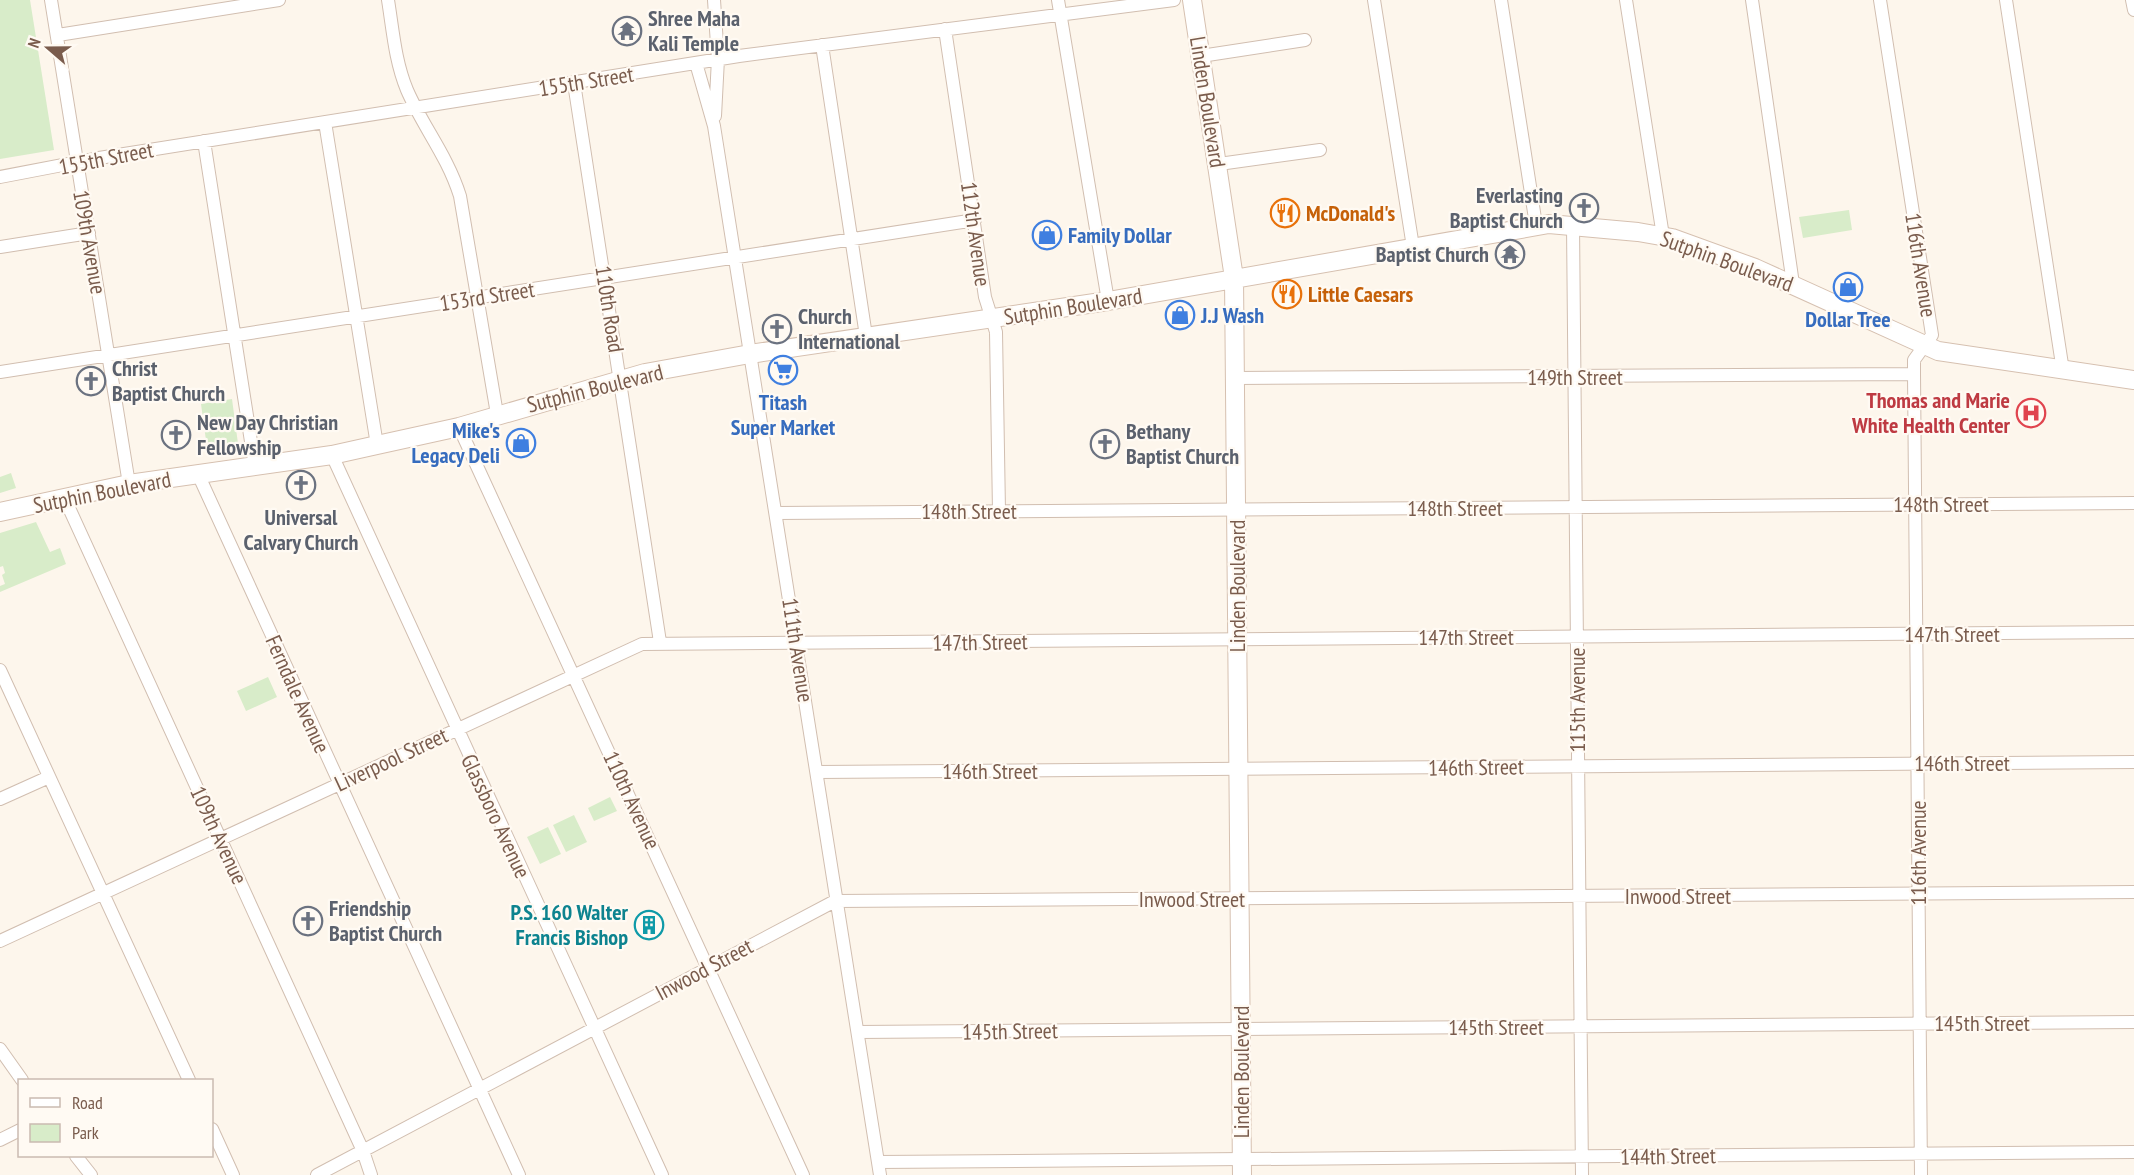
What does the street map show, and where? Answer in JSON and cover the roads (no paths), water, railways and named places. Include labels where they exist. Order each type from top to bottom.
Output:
[{"type":"main road","name":"Linden Boulevard","points":[[1192,0],[1219,164],[1234,278],[1241,1167]]},
{"type":"main road","name":"Sutphin Boulevard","points":[[0,512],[64,496],[129,484],[332,455],[459,427],[620,379],[750,354],[1108,301],[1536,225],[1573,225],[1663,236],[1793,284],[1923,347],[2063,371],[2134,380]]},
{"type":"street","name":"109th Avenue","points":[[51,0],[129,484]]},
{"type":"street","points":[[58,35],[279,0]]},
{"type":"street","points":[[388,0],[397,63],[417,107],[451,167],[460,196],[497,414]]},
{"type":"street","name":"111th Avenue","points":[[714,0],[718,59],[714,126]]},
{"type":"street","points":[[1058,0],[1108,301]]},
{"type":"street","name":"155th Street","points":[[0,177],[204,141],[718,59],[1174,0]]},
{"type":"street","points":[[1374,0],[1413,247]]},
{"type":"street","points":[[1501,0],[1536,225]]},
{"type":"street","points":[[1626,0],[1663,236]]},
{"type":"street","points":[[1752,0],[1793,284]]},
{"type":"street","name":"116th Avenue","points":[[1880,0],[1932,334],[1914,360],[1921,1175]]},
{"type":"street","points":[[2006,0],[2063,371]]},
{"type":"street","points":[[2132,0],[2134,10]]},
{"type":"street","name":"112th Avenue","points":[[945,29],[985,297],[993,319],[996,342],[999,511]]},
{"type":"street","points":[[1201,56],[1305,40]]},
{"type":"street","points":[[822,45],[866,336]]},
{"type":"street","name":"111th Avenue","points":[[696,63],[714,126],[879,1169]]},
{"type":"street","name":"110th Road","points":[[574,83],[660,642]]},
{"type":"street","points":[[325,122],[377,445]]},
{"type":"street","points":[[204,141],[255,466]]},
{"type":"street","points":[[1219,164],[1320,150]]},
{"type":"street","name":"153rd Street","points":[[0,372],[975,220]]},
{"type":"street","name":"115th Avenue","points":[[1573,225],[1582,1175]]},
{"type":"street","points":[[0,247],[89,233]]},
{"type":"street","name":"149th Street","points":[[1236,378],[1914,374]]},
{"type":"street","name":"110th Avenue","points":[[459,427],[803,1175]]},
{"type":"street","name":"Glassboro Avenue","points":[[332,455],[455,729],[662,1175]]},
{"type":"street","name":"Ferndale Avenue","points":[[198,474],[519,1175]]},
{"type":"street","name":"109th Avenue","points":[[64,496],[363,1151],[371,1175]]},
{"type":"street","name":"148th Street","points":[[777,513],[2134,503]]},
{"type":"street","name":"147th Street","points":[[797,643],[2134,632]]},
{"type":"street","name":"Liverpool Street","points":[[0,940],[642,644],[660,642],[797,643]]},
{"type":"street","points":[[0,670],[189,1079]]},
{"type":"street","name":"146th Street","points":[[818,772],[2134,762]]},
{"type":"street","points":[[0,799],[49,777]]},
{"type":"street","name":"Inwood Street","points":[[317,1175],[708,966],[835,901],[2134,892]]},
{"type":"street","name":"145th Street","points":[[858,1032],[2134,1022]]},
{"type":"street","points":[[0,1049],[21,1079]]},
{"type":"street","points":[[213,1130],[233,1175]]},
{"type":"street","points":[[0,1140],[18,1131]]},
{"type":"street","name":"144th Street","points":[[879,1169],[1241,1167],[1582,1157],[1921,1152],[2134,1152]]},
{"type":"street","points":[[78,1157],[91,1175]]},
{"type":"place","name":"Shree Maha Kali Temple","points":[[627,31]]},
{"type":"place","name":"Everlasting Baptist Church","points":[[1584,208]]},
{"type":"place","name":"McDonald's","points":[[1285,213]]},
{"type":"place","name":"Family Dollar","points":[[1047,235]]},
{"type":"place","name":"Baptist Church","points":[[1510,254]]},
{"type":"place","name":"Dollar Tree","points":[[1848,287]]},
{"type":"place","name":"Little Caesars","points":[[1287,294]]},
{"type":"place","name":"J.J Wash","points":[[1180,315]]},
{"type":"place","name":"Church International","points":[[777,329]]},
{"type":"place","name":"Titash Super Market","points":[[783,370]]},
{"type":"place","name":"Christ Baptist Church","points":[[91,381]]},
{"type":"place","name":"Thomas and Marie White Health Center","points":[[2031,413]]},
{"type":"place","name":"New Day Christian Fellowship","points":[[176,435]]},
{"type":"place","name":"Mike's Legacy Deli","points":[[521,443]]},
{"type":"place","name":"Bethany Baptist Church","points":[[1105,444]]},
{"type":"place","name":"Universal Calvary Church","points":[[301,485]]},
{"type":"place","name":"Friendship Baptist Church","points":[[308,921]]},
{"type":"place","name":"P.S. 160 Walter Francis Bishop","points":[[649,925]]}]
